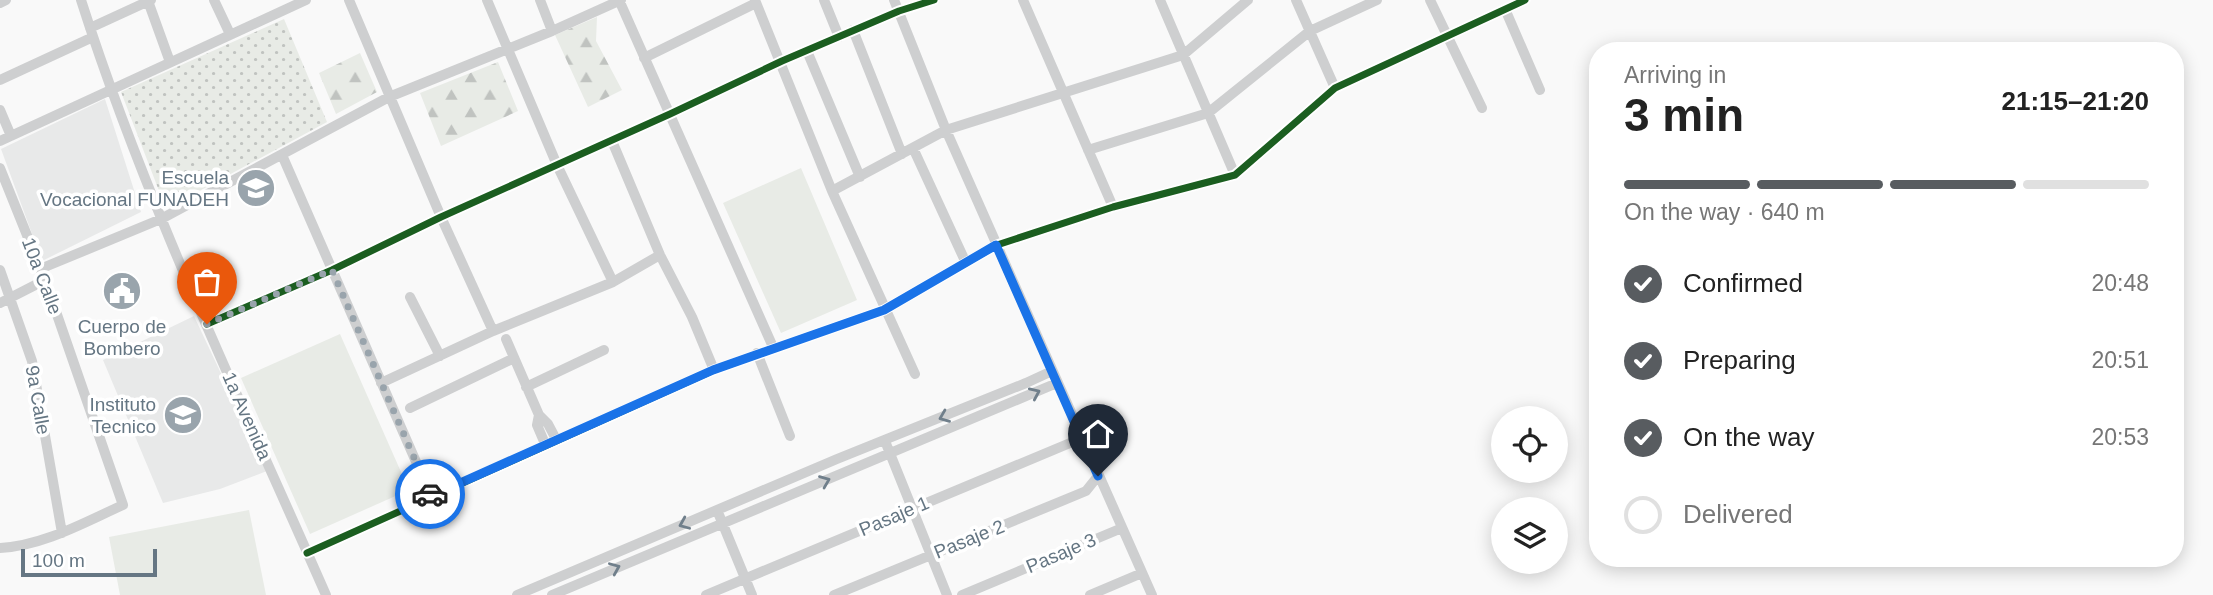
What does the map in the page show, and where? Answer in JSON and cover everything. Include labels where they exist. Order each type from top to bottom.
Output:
[{"type":"street","points":[[0,3],[6,0]]},
{"type":"street","name":"1a Avenida","points":[[81,0],[111,88],[162,219],[326,595]]},
{"type":"street","points":[[214,0],[230,34]]},
{"type":"street","points":[[0,141],[306,0]]},
{"type":"street","points":[[349,0],[389,97],[494,331]]},
{"type":"street","points":[[487,0],[557,165],[613,282]]},
{"type":"street","points":[[540,0],[552,31]]},
{"type":"street","points":[[40,269],[162,219],[389,97],[552,31],[620,0],[773,347]]},
{"type":"street","points":[[824,0],[839,37]]},
{"type":"street","points":[[894,0],[946,130],[1152,595]]},
{"type":"street","points":[[207,324],[332,270],[782,61],[899,11],[934,0]]},
{"type":"street","points":[[1023,0],[1113,207]]},
{"type":"street","points":[[1160,0],[1235,175]]},
{"type":"street","points":[[832,191],[946,130],[1183,55],[1234,5],[1248,0]]},
{"type":"street","points":[[1296,0],[1335,89]]},
{"type":"street","points":[[1088,150],[1209,113],[1310,31],[1377,0]]},
{"type":"street","points":[[1430,0],[1482,108]]},
{"type":"street","points":[[307,553],[713,370],[884,310],[996,245],[1113,207],[1235,175],[1335,89],[1525,0]]},
{"type":"street","points":[[0,80],[149,1],[170,62]]},
{"type":"street","points":[[644,58],[756,1],[832,191],[915,374]]},
{"type":"street","points":[[1505,9],[1540,90]]},
{"type":"street","points":[[853,30],[902,155]]},
{"type":"street","points":[[807,51],[860,177]]},
{"type":"street","points":[[0,110],[12,136]]},
{"type":"street","points":[[612,141],[660,255],[692,317],[713,370]]},
{"type":"street","points":[[913,148],[966,263]]},
{"type":"street","points":[[282,155],[431,496]]},
{"type":"street","name":"10a Calle","points":[[0,168],[40,269],[123,505],[62,533]]},
{"type":"street","points":[[381,383],[494,331],[613,282],[660,255]]},
{"type":"street","name":"9a Calle","points":[[0,270],[32,361],[62,533]]},
{"type":"street","points":[[0,303],[44,280]]},
{"type":"street","points":[[410,297],[440,356]]},
{"type":"street","points":[[506,339],[539,415],[548,424],[557,441]]},
{"type":"street","points":[[526,387],[604,350]]},
{"type":"street","points":[[757,353],[790,436]]},
{"type":"street","points":[[410,408],[514,358]]},
{"type":"street","points":[[517,595],[1052,371]]},
{"type":"street","points":[[552,581],[556,594],[1057,383]]},
{"type":"street","points":[[539,415],[537,425],[546,446]]},
{"type":"street","name":"Pasaje 1","points":[[706,595],[1082,438]]},
{"type":"street","points":[[885,441],[947,595]]},
{"type":"street","name":"Pasaje 2","points":[[834,595],[1086,491],[1098,476]]},
{"type":"street","points":[[717,510],[752,595]]},
{"type":"street","name":"Pasaje 3","points":[[962,595],[1122,527]]},
{"type":"street","points":[[0,548],[62,533]]},
{"type":"street","points":[[1090,595],[1142,573]]},
{"type":"shaded area","points":[[105,99],[141,212],[42,261],[1,149]]},
{"type":"shaded area","name":"Instituto Tecnico","points":[[194,316],[267,471],[220,489],[163,503],[103,360]]},
{"type":"green space","points":[[597,17],[596,41],[622,90],[588,107],[555,35]]},
{"type":"green space","points":[[284,19],[327,122],[166,209],[121,92]]},
{"type":"green space","points":[[360,53],[377,92],[336,114],[319,73]]},
{"type":"green space","points":[[498,62],[518,111],[441,146],[420,93]]},
{"type":"green space","points":[[801,168],[857,300],[781,333],[723,203]]},
{"type":"green space","points":[[340,334],[409,490],[310,534],[241,378]]},
{"type":"green space","points":[[249,510],[266,595],[120,595],[109,537]]},
{"type":"cycle path","points":[[207,324],[332,270],[441,217],[782,61],[899,11],[934,0]]},
{"type":"cycle path","points":[[307,553],[714,370],[884,310],[997,245],[1113,207],[1235,175],[1335,88],[1525,0]]},
{"type":"way so far","points":[[207,324],[332,270],[430,494]]},
{"type":"place","name":"Escuela Vocacional FUNADEH","points":[[256,188]]},
{"type":"place","name":"Cuerpo de Bombero","points":[[122,291]]},
{"type":"place","name":"Instituto Tecnico","points":[[183,415]]},
{"type":"route","points":[[430,494],[431,496],[523,456],[713,370],[884,310],[996,245],[1098,476]]}]
